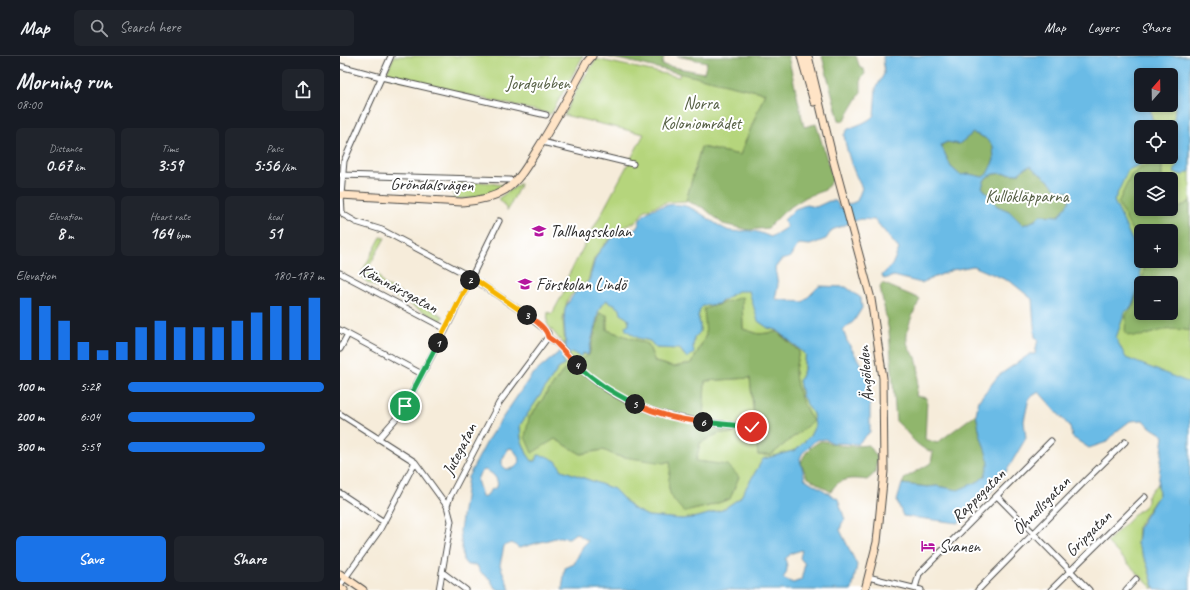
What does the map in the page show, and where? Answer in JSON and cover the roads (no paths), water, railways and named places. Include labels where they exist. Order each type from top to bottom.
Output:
[{"type":"main road","name":"Gröndalsvägen","points":[[340,195],[472,202],[484,199],[502,191],[519,177],[542,142],[587,62],[592,56]]},
{"type":"main road","name":"Ängöleden","points":[[801,56],[851,223],[871,299],[883,378],[884,471],[877,542],[865,590]]},
{"type":"main road","name":"Ängöleden","points":[[808,56],[832,159]]},
{"type":"main road","points":[[343,576],[363,590]]},
{"type":"main road","points":[[340,586],[344,590]]},
{"type":"street","points":[[391,56],[344,161],[341,175],[340,195],[342,212],[351,219],[364,225],[382,230],[471,277],[521,310],[543,328],[548,333],[548,337],[589,376],[606,389],[653,412],[692,421],[752,427]]},
{"type":"street","points":[[340,66],[381,77],[546,115]]},
{"type":"street","points":[[542,142],[633,164]]},
{"type":"street","points":[[341,175],[510,180]]},
{"type":"street","points":[[378,439],[401,413],[446,329],[499,221]]},
{"type":"street","name":"Kämnärsgatan","points":[[340,272],[446,329]]},
{"type":"street","points":[[340,330],[422,374]]},
{"type":"street","points":[[340,349],[348,334]]},
{"type":"street","name":"Jutegatan","points":[[447,506],[450,496],[499,403],[548,337]]},
{"type":"street","points":[[340,414],[415,462],[447,506],[451,521],[439,590]]},
{"type":"street","name":"Rappegatan","points":[[918,589],[919,574],[1051,441]]},
{"type":"street","name":"Öhnellsgatan","points":[[978,590],[1125,442]]},
{"type":"street","points":[[340,586],[343,576],[384,522],[415,462]]},
{"type":"street","points":[[340,493],[384,522]]},
{"type":"street","points":[[997,496],[1089,590]]},
{"type":"street","name":"Gripgatan","points":[[1051,590],[1145,497]]},
{"type":"street","points":[[442,572],[466,590]]},
{"type":"street","points":[[868,577],[918,589]]},
{"type":"street","points":[[1126,590],[1136,580]]},
{"type":"water","points":[[883,56],[1190,56],[1190,171],[1183,175],[1174,172],[1179,159],[1178,120],[1174,120],[1175,112],[1178,112],[1178,68],[1134,68],[1134,112],[1151,112],[1152,120],[1134,120],[1134,164],[1142,164],[1128,170],[1114,201],[1134,244],[1134,268],[1140,268],[1141,276],[1134,276],[1134,300],[1131,308],[1125,312],[1116,338],[1126,358],[1190,383],[1190,590],[1155,590],[1147,564],[1137,544],[1139,527],[1159,494],[1158,484],[1164,436],[1150,427],[1143,420],[1130,421],[1117,431],[1107,442],[1089,448],[1072,437],[1070,427],[1039,392],[1029,398],[1024,421],[1026,438],[1006,472],[987,497],[958,523],[903,516],[897,501],[902,484],[928,487],[937,486],[958,490],[979,481],[985,476],[989,462],[980,434],[976,414],[979,400],[998,376],[1030,354],[1035,354],[1038,339],[1035,337],[1032,299],[1011,282],[973,266],[952,270],[921,283],[894,276],[884,279],[882,275],[892,265],[899,249],[875,220],[860,219],[832,230],[826,239],[810,245],[799,244],[789,258],[781,260],[775,268],[778,285],[775,299],[803,302],[819,286],[846,287],[861,298],[862,308],[854,321],[843,330],[847,341],[870,380],[870,432],[858,444],[833,443],[825,439],[816,440],[802,454],[800,459],[805,479],[838,499],[845,520],[842,523],[840,530],[857,565],[852,590],[562,590],[565,568],[574,564],[583,546],[588,541],[576,533],[569,538],[559,537],[519,548],[512,543],[504,546],[500,565],[510,590],[500,590],[495,588],[490,579],[480,572],[477,565],[467,565],[463,560],[460,531],[468,477],[490,436],[531,376],[566,346],[564,322],[565,308],[574,294],[589,281],[595,259],[600,250],[622,229],[636,228],[644,214],[663,206],[682,205],[697,211],[727,230],[754,231],[771,237],[787,227],[784,220],[795,209],[806,205],[816,207],[829,201],[836,201],[840,208],[857,201],[862,188],[851,162],[844,135],[848,129],[863,123],[874,115],[876,88],[884,74]],"holes":[[[973,133],[985,138],[993,146],[994,160],[987,174],[983,177],[969,174],[960,175],[951,167],[941,145],[947,142],[959,144]],[[1030,166],[1049,181],[1056,189],[1070,192],[1069,202],[1059,216],[1040,215],[1036,220],[1023,225],[1009,211],[997,206],[982,187],[986,178],[993,174],[1018,174]],[[737,291],[749,291],[758,321],[768,328],[777,330],[806,355],[804,360],[804,370],[799,381],[802,396],[813,414],[815,426],[810,436],[796,450],[763,459],[740,498],[722,510],[698,517],[682,519],[648,516],[632,508],[614,489],[562,470],[556,461],[546,456],[538,455],[535,461],[532,461],[527,454],[521,439],[520,425],[558,369],[564,365],[563,359],[572,352],[580,357],[583,353],[588,355],[599,310],[602,304],[607,300],[610,304],[615,304],[616,307],[620,309],[621,314],[629,320],[628,326],[625,326],[626,330],[638,338],[650,341],[656,348],[680,349],[687,358],[694,353],[694,338],[700,332],[698,316],[700,309],[703,306],[718,304]],[[511,448],[515,451],[519,462],[518,465],[511,469],[506,469],[502,465],[502,460],[508,449]],[[484,470],[487,471],[496,478],[498,484],[497,487],[491,490],[484,497],[482,496],[477,480],[479,475]],[[802,550],[800,558],[805,564],[801,580],[793,583],[783,578],[787,569],[785,559],[792,553]]]},
{"type":"place","name":"Tallhagsskolan","points":[[539,231]]},
{"type":"place","name":"Förskolan Lindö","points":[[525,284]]},
{"type":"place","name":"Svanen","points":[[928,546]]},
{"type":"park label","name":"Jordgubben","points":[[538,83]]},
{"type":"park label","name":"Norra Koloniområdet","points":[[701,113]]},
{"type":"park label","name":"Kullökläpparna","points":[[1027,196]]}]
